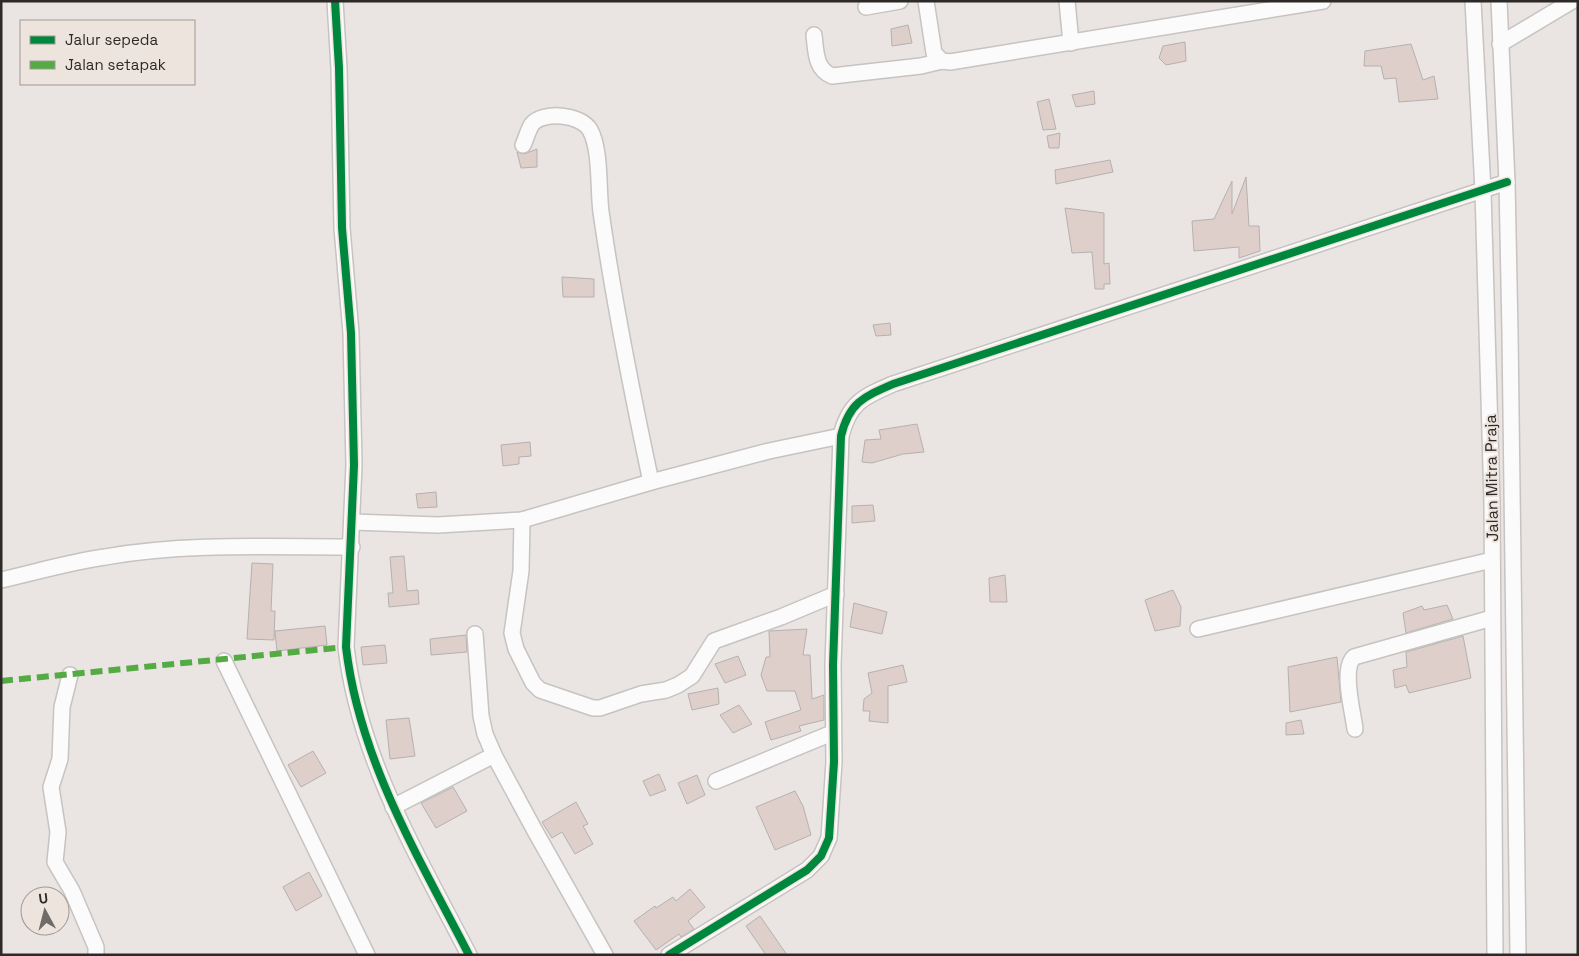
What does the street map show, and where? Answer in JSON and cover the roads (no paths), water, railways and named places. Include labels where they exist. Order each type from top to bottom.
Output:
[{"type":"street","points":[[335,1],[339,68],[342,228],[350,333],[354,465],[352,547],[346,647],[349,677],[358,718],[393,807],[469,955]]},
{"type":"street","points":[[866,7],[900,1]]},
{"type":"street","points":[[926,1],[932,44],[938,59],[942,61]]},
{"type":"street","points":[[1066,1],[1071,43]]},
{"type":"street","points":[[814,35],[818,62],[822,69],[832,76],[921,66],[942,61],[950,62],[1323,1]]},
{"type":"street","name":"Jalan Mitra Praja","points":[[1473,1],[1482,190],[1492,560],[1496,955]]},
{"type":"street","name":"Jalan Mitra Praja","points":[[1499,1],[1507,182],[1514,500],[1518,955]]},
{"type":"street","points":[[1500,44],[1572,1]]},
{"type":"street","points":[[523,146],[532,125],[537,120],[549,117],[573,116],[591,130],[595,149],[601,211],[626,359],[651,482]]},
{"type":"street","points":[[669,955],[807,870],[821,856],[829,838],[834,762],[832,733],[841,436],[847,416],[858,402],[893,384],[1507,182]]},
{"type":"street","points":[[352,522],[438,525],[522,520],[651,482],[841,436]]},
{"type":"street","points":[[522,520],[522,572],[512,633],[516,649],[533,683],[540,690],[594,708],[600,708],[641,694],[666,690],[678,685],[692,676],[714,641],[781,617],[836,594]]},
{"type":"street","points":[[1,580],[65,565],[130,553],[216,548],[352,547]]},
{"type":"street","points":[[1198,629],[1492,560]]},
{"type":"street","points":[[1355,729],[1347,675],[1348,666],[1354,657],[1492,618]]},
{"type":"street","points":[[475,634],[480,716],[494,755],[605,955]]},
{"type":"street","points":[[224,661],[366,955]]},
{"type":"street","points":[[70,674],[62,707],[60,759],[51,787],[58,832],[55,862],[72,891],[96,947],[96,955]]},
{"type":"street","points":[[716,781],[832,733]]},
{"type":"street","points":[[393,807],[494,755]]}]
